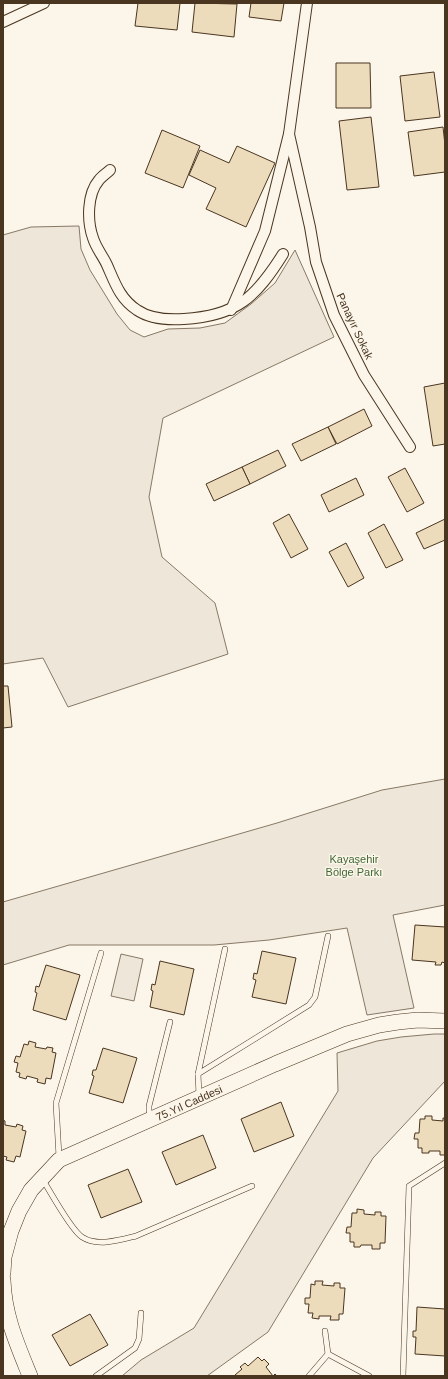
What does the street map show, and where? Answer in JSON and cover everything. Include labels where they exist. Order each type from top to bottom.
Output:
[{"type":"street","points":[[3,22],[44,3]]},
{"type":"street","points":[[231,310],[265,231],[289,134],[307,3]]},
{"type":"street","name":"Panayır Sokak","points":[[289,134],[310,227],[316,262],[334,315],[364,375],[410,447]]},
{"type":"street","points":[[110,170],[99,180],[89,204],[90,225],[93,239],[123,298],[138,310],[154,317],[173,320],[194,319],[231,310],[258,290],[283,254]]},
{"type":"street","name":"75.Yıl Caddesi","points":[[3,1273],[4,1257],[11,1231],[19,1211],[31,1190],[59,1160],[275,1064],[347,1034],[379,1025],[398,1022],[418,1020],[445,1021]]},
{"type":"street","points":[[3,1280],[6,1324],[30,1376]]},
{"type":"lane","points":[[198,1074],[310,1005],[315,997],[328,936]]},
{"type":"lane","points":[[199,1098],[198,1074],[225,949]]},
{"type":"lane","points":[[59,1160],[56,1103],[101,953]]},
{"type":"lane","points":[[152,1119],[149,1112],[149,1106],[170,1022]]},
{"type":"lane","points":[[403,1376],[409,1186],[445,1163]]},
{"type":"lane","points":[[42,1178],[74,1228],[82,1237],[92,1241],[106,1242],[136,1236],[252,1186]]},
{"type":"lane","points":[[96,1376],[135,1348],[139,1339],[141,1313]]},
{"type":"lane","points":[[309,1376],[328,1354],[325,1331]]},
{"type":"lane","points":[[328,1354],[369,1376]]},
{"type":"green space","points":[[79,226],[81,249],[90,270],[117,314],[130,330],[144,337],[168,329],[200,328],[225,323],[251,304],[275,283],[295,250],[334,337],[163,418],[149,497],[162,557],[215,603],[228,654],[68,707],[43,658],[3,664],[3,235],[31,227]]},
{"type":"green space","name":"Kayaşehir Bölge Parkı","points":[[445,779],[445,905],[393,915],[414,1008],[367,1015],[347,928],[269,940],[214,945],[69,945],[3,965],[3,902],[277,823],[382,790]]},
{"type":"green space","points":[[121,954],[143,959],[134,1001],[111,996]]},
{"type":"green space","points":[[445,1034],[445,1081],[373,1158],[268,1332],[207,1376],[122,1376],[141,1360],[194,1328],[338,1091],[337,1053],[377,1041]]},
{"type":"building","points":[[138,3],[180,3],[177,30],[135,26]]},
{"type":"building","points":[[195,3],[237,4],[234,37],[192,32]]},
{"type":"building","points":[[251,3],[284,3],[281,21],[249,17]]},
{"type":"building","points":[[336,63],[370,63],[371,108],[336,108]]},
{"type":"building","points":[[434,72],[440,117],[405,121],[400,76]]},
{"type":"building","points":[[371,117],[379,187],[347,190],[339,121]]},
{"type":"building","points":[[443,127],[445,172],[414,176],[408,132]]},
{"type":"building","points":[[162,130],[200,146],[183,188],[145,173]]},
{"type":"building","points":[[237,146],[275,163],[246,227],[206,209],[216,188],[189,175],[200,150],[229,163]]},
{"type":"building","points":[[445,383],[445,444],[433,446],[424,387]]},
{"type":"building","points":[[364,409],[372,426],[337,444],[328,427]]},
{"type":"building","points":[[328,427],[336,444],[301,461],[292,444]]},
{"type":"building","points":[[278,450],[286,466],[250,484],[242,467]]},
{"type":"building","points":[[242,467],[250,484],[214,501],[206,484]]},
{"type":"building","points":[[405,468],[424,503],[407,512],[388,477]]},
{"type":"building","points":[[356,478],[364,495],[329,512],[321,495]]},
{"type":"building","points":[[289,514],[308,549],[291,558],[273,523]]},
{"type":"building","points":[[445,519],[445,540],[424,549],[416,533]]},
{"type":"building","points":[[384,524],[403,560],[386,568],[368,533]]},
{"type":"building","points":[[346,543],[364,578],[348,587],[329,552]]},
{"type":"building","points":[[3,686],[8,686],[12,727],[3,728]]},
{"type":"building","points":[[415,925],[445,927],[445,963],[442,962],[441,965],[435,965],[436,962],[412,960]]},
{"type":"building","points":[[262,951],[296,958],[286,1004],[252,997],[256,980],[253,979],[254,973],[257,974]]},
{"type":"building","points":[[160,961],[194,969],[184,1015],[150,1007],[153,991],[151,990],[152,984],[155,985]]},
{"type":"building","points":[[46,965],[80,975],[66,1020],[33,1010],[37,993],[35,992],[36,986],[39,987]]},
{"type":"building","points":[[29,1041],[36,1043],[35,1047],[46,1049],[47,1047],[53,1048],[52,1052],[56,1053],[51,1079],[46,1078],[45,1084],[37,1082],[38,1079],[27,1076],[26,1079],[19,1077],[20,1073],[16,1072],[18,1063],[14,1062],[16,1056],[20,1057],[24,1044],[28,1045]]},
{"type":"building","points":[[103,1048],[137,1058],[123,1103],[89,1093],[94,1076],[92,1075],[93,1070],[96,1070]]},
{"type":"building","points":[[281,1102],[294,1136],[254,1152],[241,1119]]},
{"type":"building","points":[[425,1116],[432,1116],[432,1120],[443,1121],[443,1118],[445,1118],[445,1155],[440,1155],[440,1151],[429,1151],[429,1153],[422,1153],[422,1148],[418,1148],[418,1139],[414,1139],[415,1133],[419,1133],[420,1119],[425,1119]]},
{"type":"building","points":[[3,1120],[5,1121],[5,1125],[16,1127],[17,1124],[23,1126],[22,1130],[26,1131],[20,1157],[16,1156],[14,1162],[6,1160],[7,1157],[3,1156]]},
{"type":"building","points":[[203,1135],[216,1168],[176,1185],[162,1152]]},
{"type":"building","points":[[128,1169],[142,1202],[101,1218],[88,1185]]},
{"type":"building","points":[[357,1209],[364,1210],[364,1214],[375,1215],[375,1212],[381,1212],[381,1216],[386,1216],[385,1243],[380,1243],[380,1249],[372,1249],[372,1245],[361,1245],[360,1247],[354,1247],[354,1242],[350,1242],[350,1233],[346,1233],[347,1227],[351,1227],[352,1213],[357,1213]]},
{"type":"building","points":[[315,1281],[323,1281],[322,1285],[334,1286],[334,1283],[340,1283],[340,1288],[345,1288],[343,1314],[339,1314],[339,1320],[330,1320],[331,1316],[319,1316],[319,1319],[312,1318],[313,1313],[308,1313],[309,1304],[305,1304],[305,1298],[310,1298],[311,1284],[315,1285]]},
{"type":"building","points":[[417,1307],[445,1309],[445,1356],[415,1354],[416,1337],[413,1337],[413,1331],[416,1331]]},
{"type":"building","points":[[90,1314],[108,1345],[70,1366],[52,1335]]},
{"type":"building","points":[[258,1357],[262,1361],[264,1359],[269,1364],[266,1367],[273,1376],[235,1375],[242,1369],[240,1367],[245,1363],[248,1366]]}]
